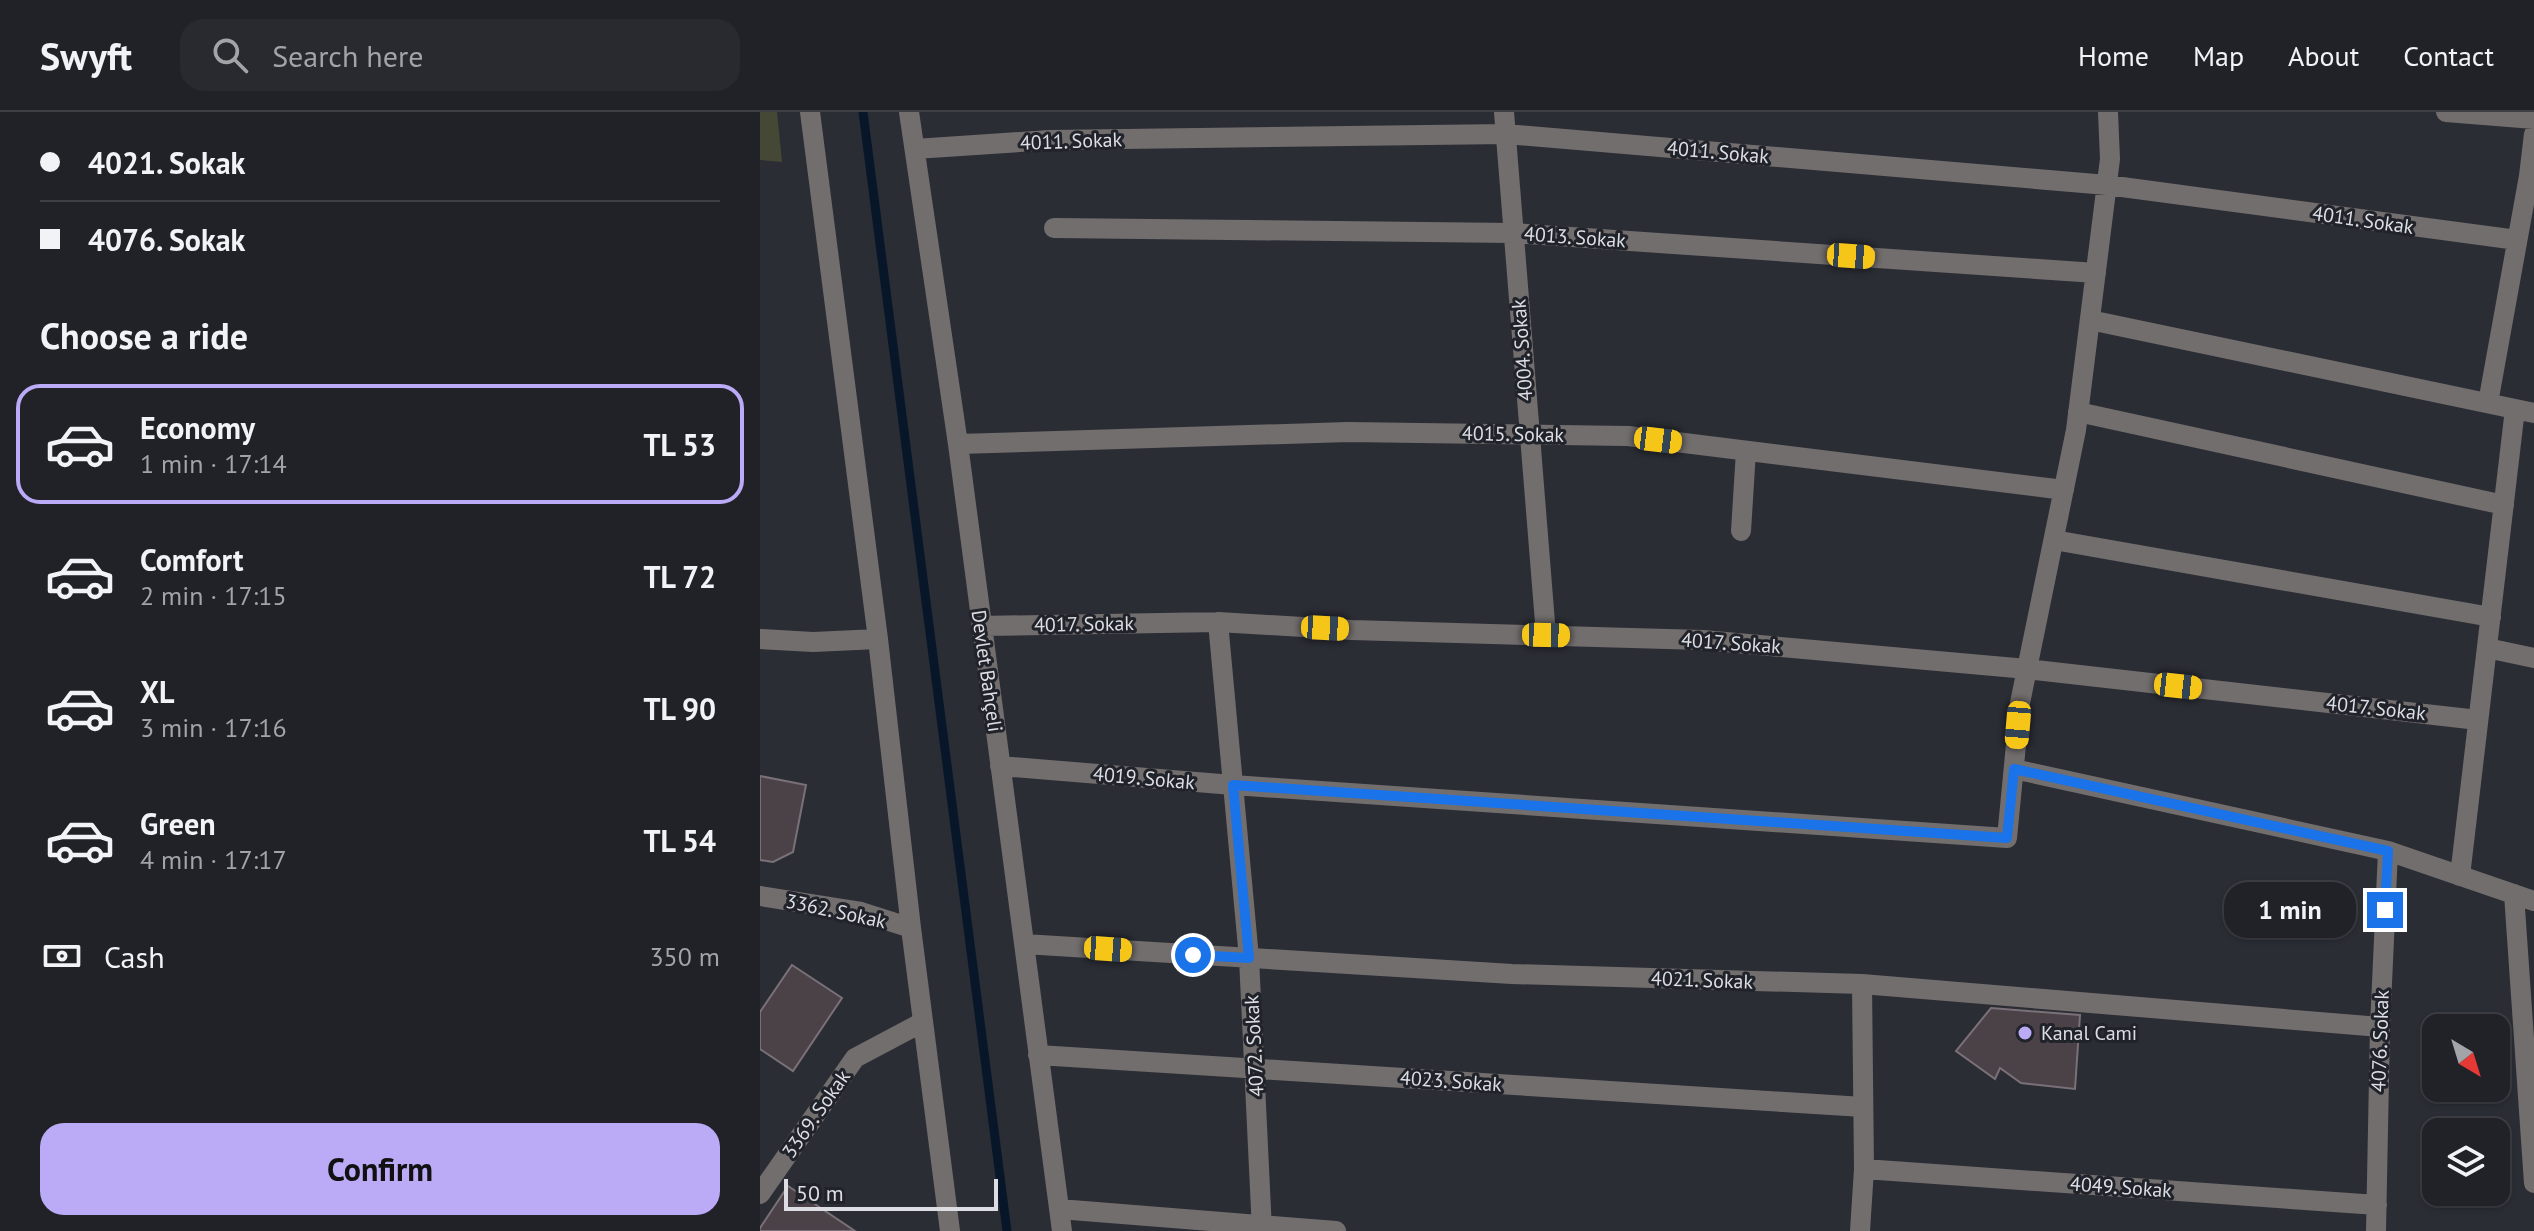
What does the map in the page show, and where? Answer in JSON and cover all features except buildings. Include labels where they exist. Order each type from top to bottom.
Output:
[{"type":"street","points":[[810,112],[950,1231]]},
{"type":"street","name":"Devlet Bahçeli","points":[[909,112],[958,444],[1062,1231]]},
{"type":"street","name":"4004. Sokak","points":[[1504,112],[1546,635]]},
{"type":"street","points":[[2108,112],[2110,159],[2078,412],[2020,703],[2014,769],[2388,851],[2524,898],[2534,1183]]},
{"type":"street","points":[[2446,112],[2534,119]]},
{"type":"street","name":"4011. Sokak","points":[[915,149],[1050,140],[1506,134],[2107,185],[2517,240]]},
{"type":"street","points":[[2488,403],[2531,177],[2534,134]]},
{"type":"street","name":"4013. Sokak","points":[[1054,228],[1513,233],[2096,273]]},
{"type":"street","points":[[2090,320],[2525,411],[2504,505],[2460,876]]},
{"type":"street","points":[[2078,412],[2504,505]]},
{"type":"street","name":"4015. Sokak","points":[[958,444],[1348,432],[1628,436],[2064,490]]},
{"type":"street","points":[[1741,531],[1746,451]]},
{"type":"street","points":[[2054,540],[2491,617]]},
{"type":"street","name":"4017. Sokak","points":[[981,626],[1218,622],[1352,630],[1703,640],[2027,669],[2478,720]]},
{"type":"street","name":"4072. Sokak","points":[[1218,622],[1249,958],[1262,1228]]},
{"type":"street","points":[[760,639],[813,642],[878,639]]},
{"type":"street","points":[[2487,648],[2534,658]]},
{"type":"street","name":"4019. Sokak","points":[[1000,766],[2007,838],[2014,769]]},
{"type":"street","name":"4076. Sokak","points":[[2376,1231],[2380,1027],[2388,851]]},
{"type":"street","name":"3362. Sokak","points":[[760,896],[861,912],[911,928]]},
{"type":"street","name":"4021. Sokak","points":[[1024,944],[1512,974],[1862,984],[2380,1027]]},
{"type":"street","points":[[1860,1231],[1864,1169],[1862,984]]},
{"type":"street","name":"3369. Sokak","points":[[760,1194],[855,1058],[923,1022]]},
{"type":"street","name":"4023. Sokak","points":[[1038,1055],[1863,1107]]},
{"type":"street","name":"4049. Sokak","points":[[1864,1169],[2377,1205]]},
{"type":"street","points":[[1059,1209],[1262,1228],[1336,1231]]},
{"type":"green space","points":[[760,112],[777,112],[782,162],[760,160]]},
{"type":"waterway","points":[[863,112],[1007,1231]]},
{"type":"place","name":"Kanal Cami","points":[[2025,1033]]},
{"type":"route","points":[[1193,955],[1249,958],[1233,785],[2007,838],[2014,769],[2388,851],[2385,910]]}]
